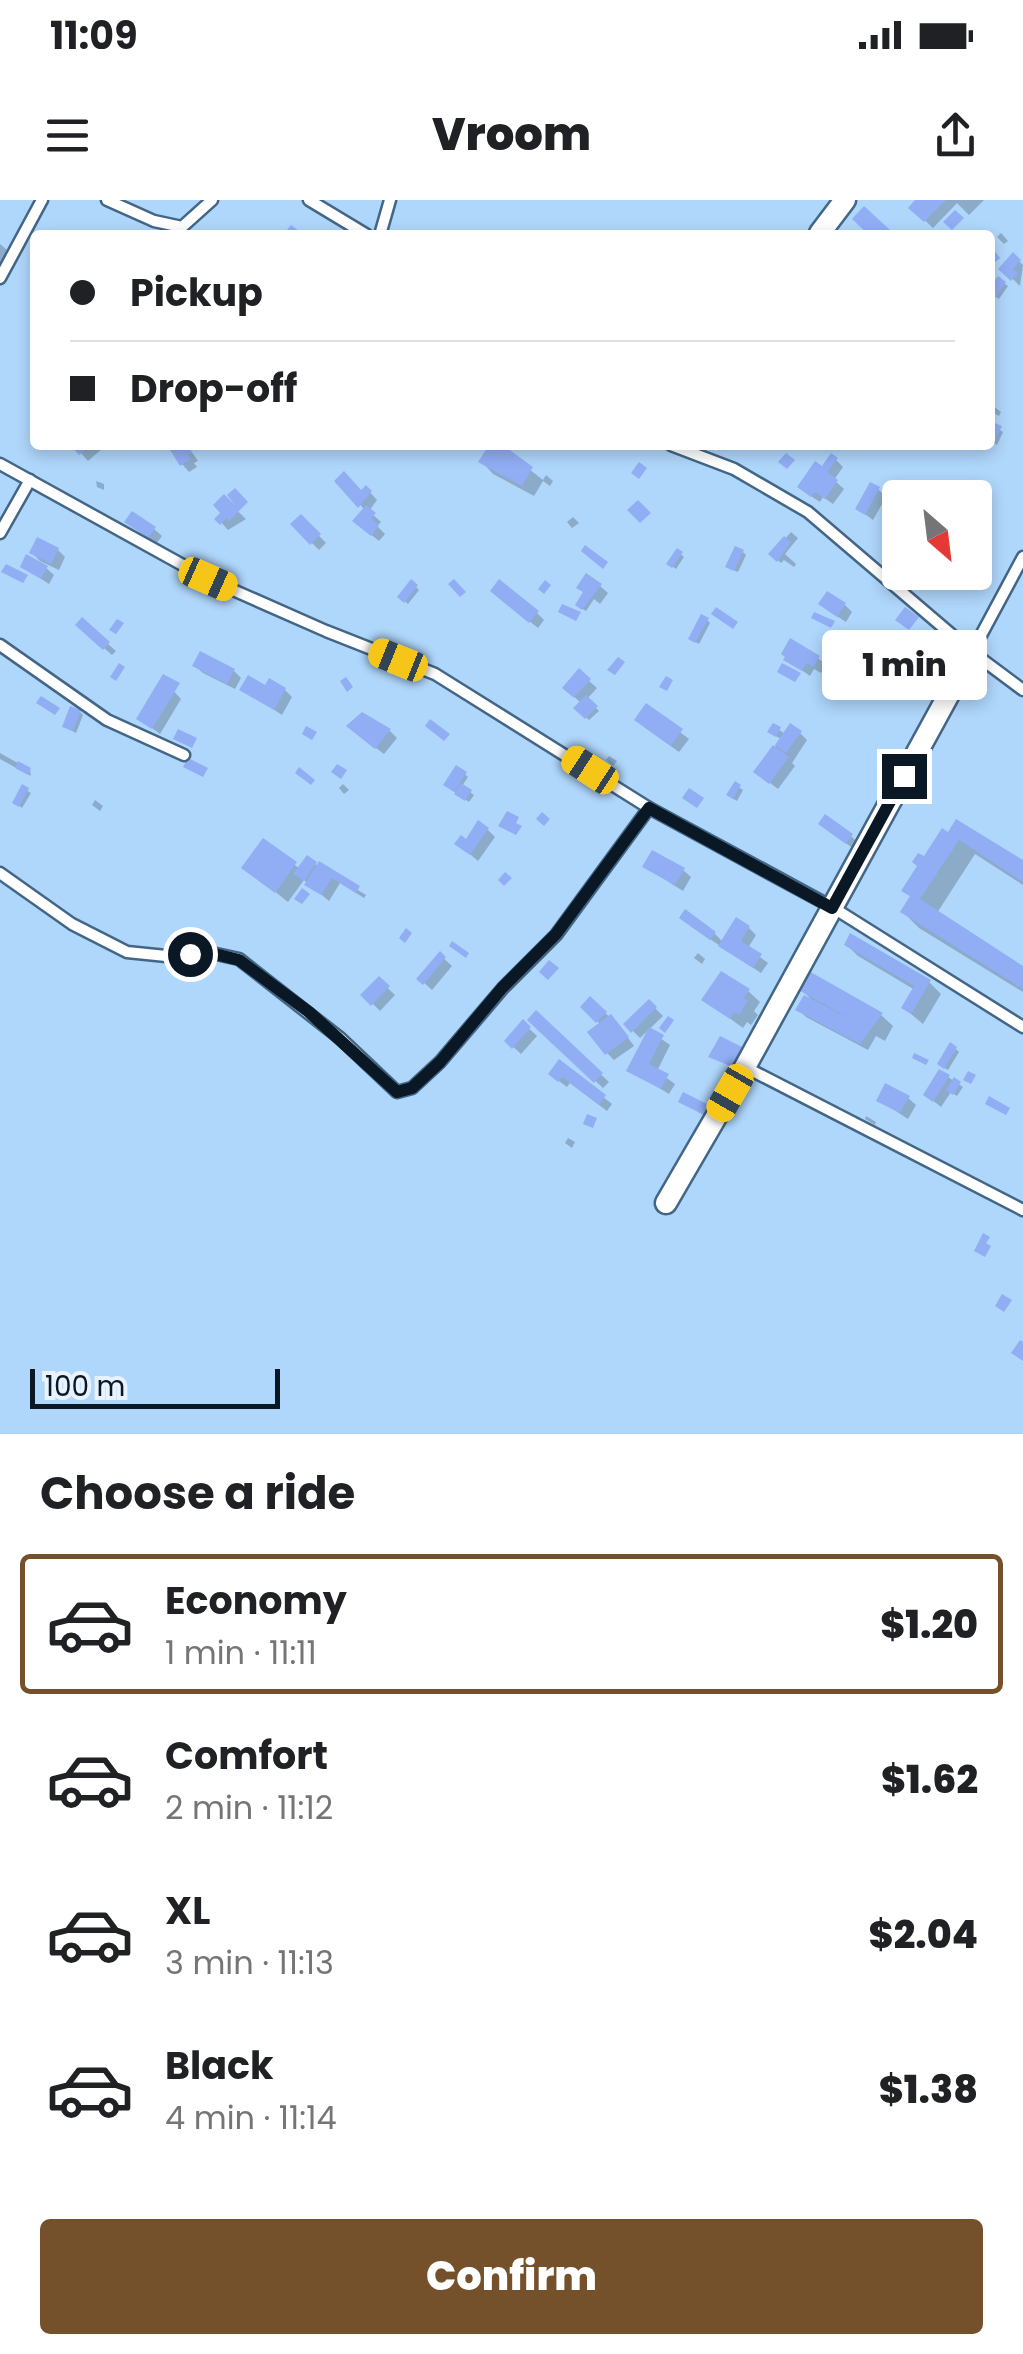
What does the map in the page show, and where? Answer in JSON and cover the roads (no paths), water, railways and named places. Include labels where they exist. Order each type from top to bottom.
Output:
[{"type":"street","points":[[822,230],[845,200]]},
{"type":"street","points":[[666,1203],[972,652]]},
{"type":"lane","points":[[0,278],[42,200]]},
{"type":"lane","points":[[106,200],[154,222],[182,227],[212,200]]},
{"type":"lane","points":[[309,200],[359,230]]},
{"type":"lane","points":[[381,230],[390,200]]},
{"type":"lane","points":[[684,450],[734,470],[808,512],[972,652],[1023,690]]},
{"type":"lane","points":[[0,464],[208,579],[435,674],[649,808],[832,908],[1023,1027]]},
{"type":"lane","points":[[0,533],[30,480]]},
{"type":"lane","points":[[972,652],[1023,558]]},
{"type":"lane","points":[[0,645],[107,720],[184,755]]},
{"type":"lane","points":[[0,874],[72,924],[127,952],[176,957],[207,952],[239,960],[330,1029],[397,1092],[412,1088],[440,1062],[502,988],[556,934],[649,808]]},
{"type":"lane","points":[[745,1066],[1023,1210]]}]
